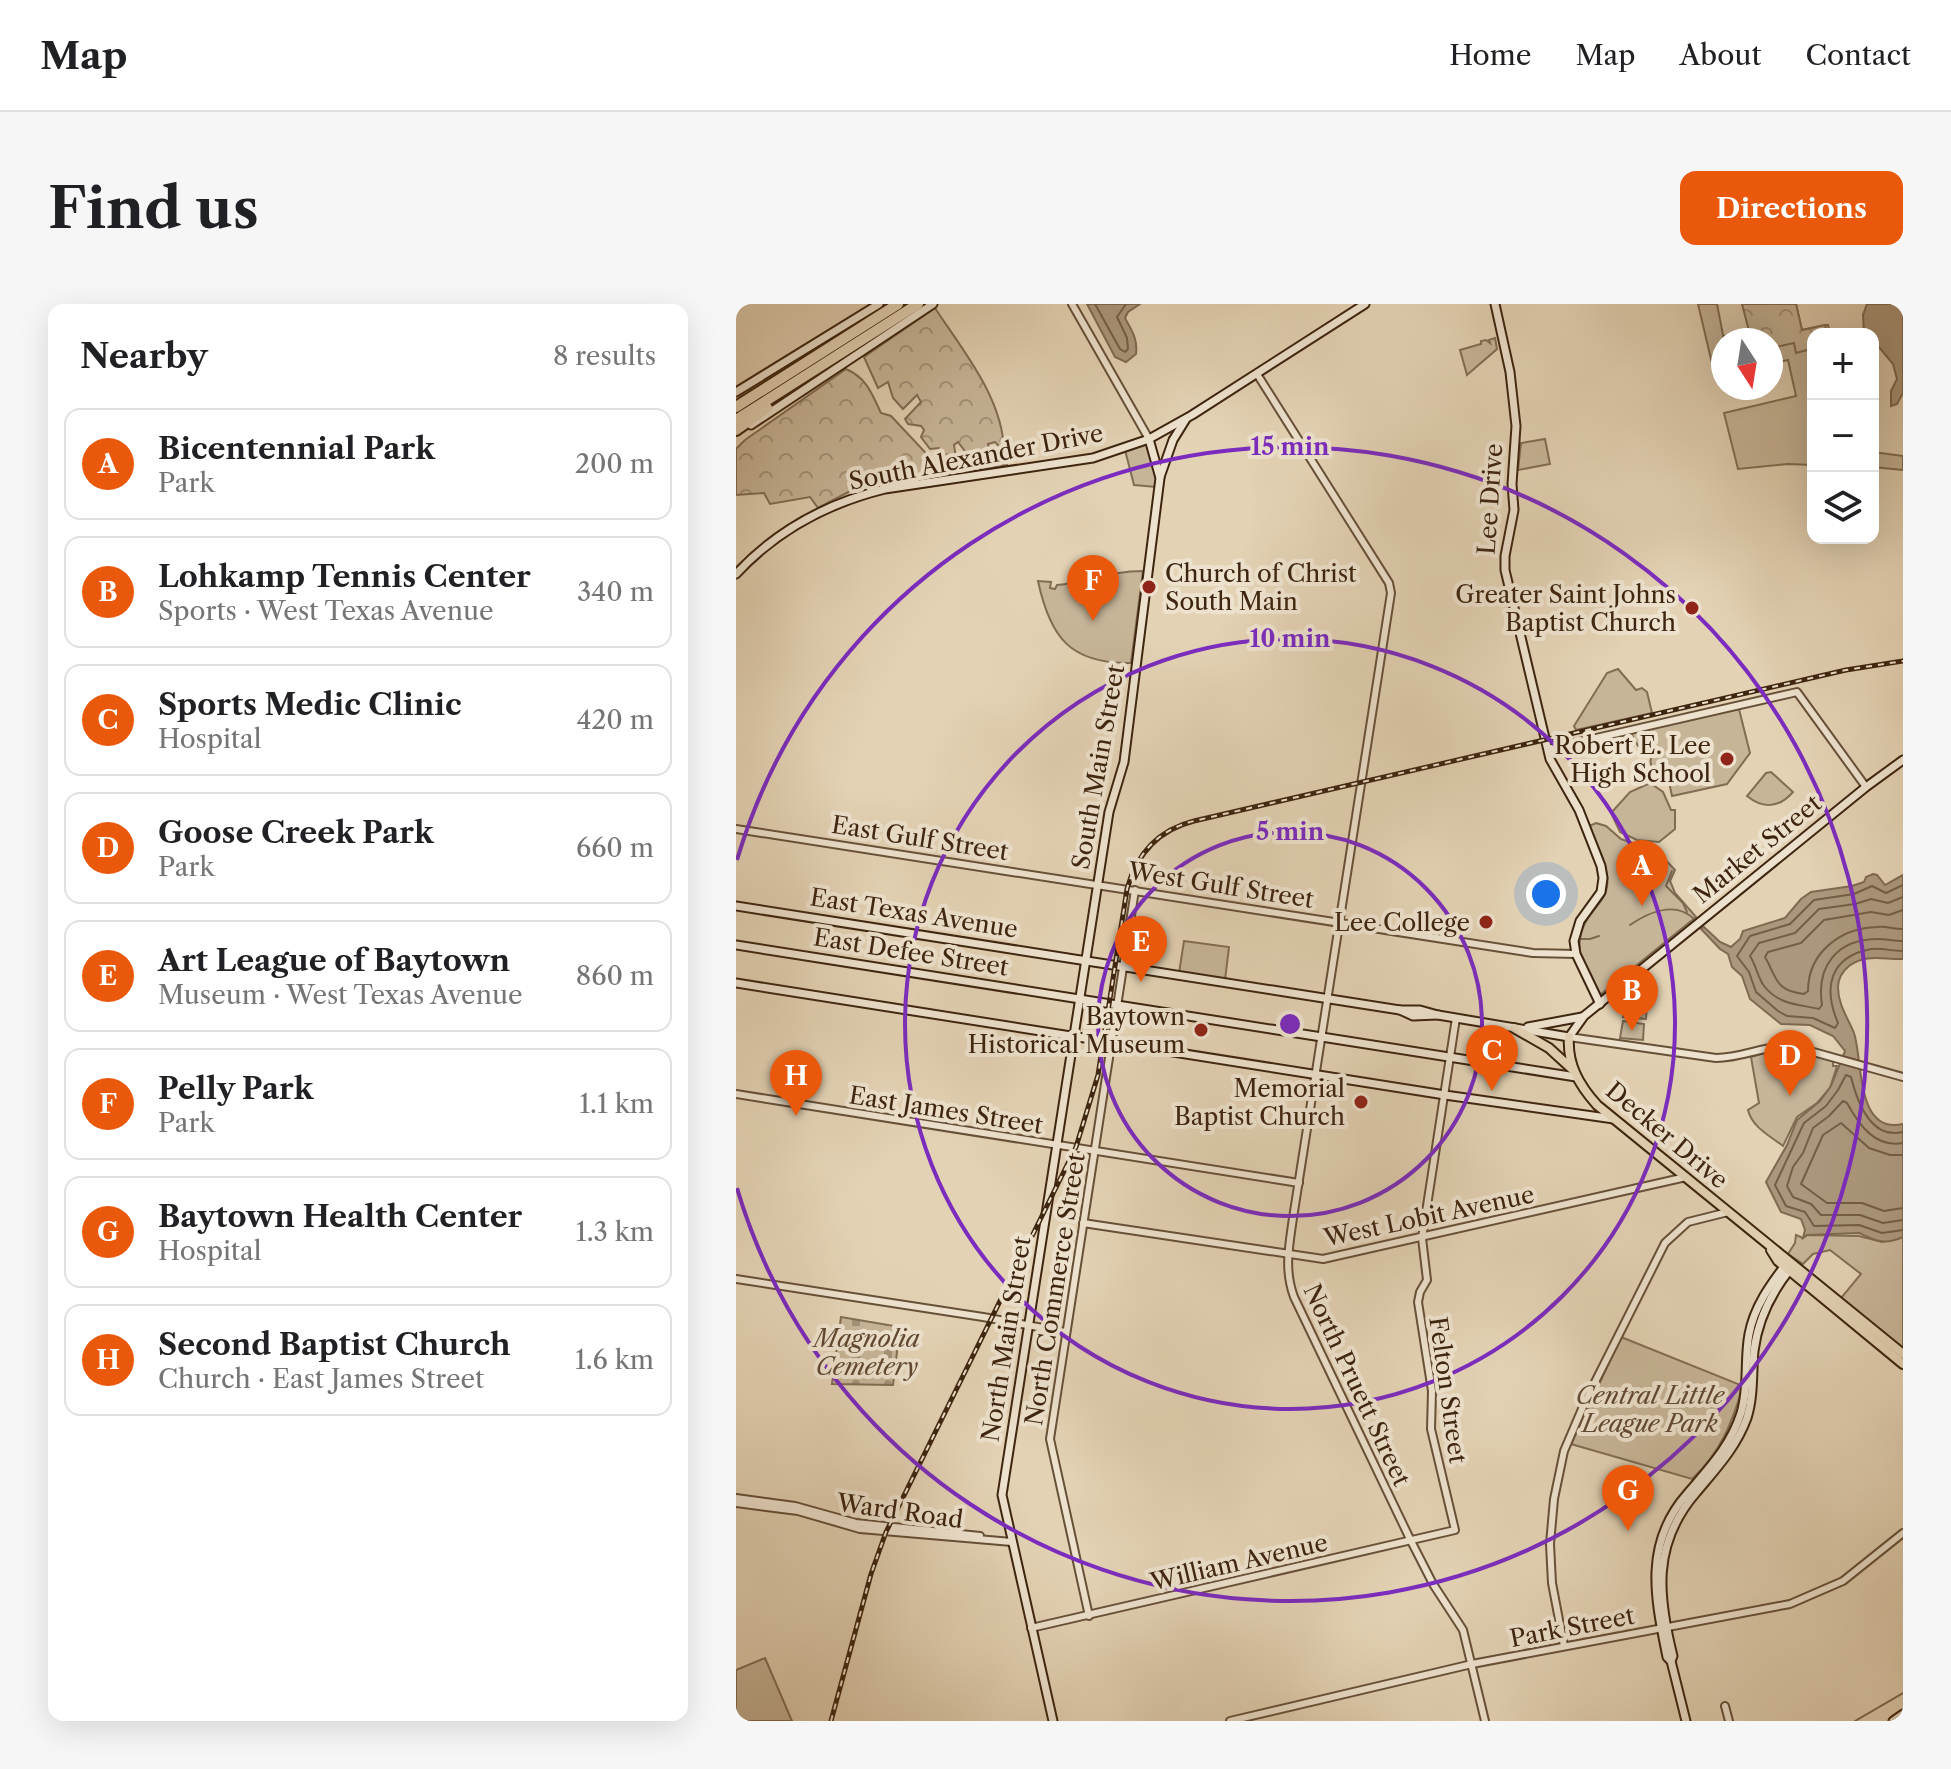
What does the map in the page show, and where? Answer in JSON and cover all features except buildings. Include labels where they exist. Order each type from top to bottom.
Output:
[{"type":"highway","points":[[736,407],[898,304]]},
{"type":"highway","points":[[736,420],[918,304]]},
{"type":"highway","points":[[736,399],[802,364]]},
{"type":"highway","points":[[736,432],[822,365]]},
{"type":"main road","points":[[736,392],[879,304]]},
{"type":"main road","points":[[736,432],[933,304]]},
{"type":"main road","name":"South Alexander Drive","points":[[736,574],[763,549],[810,516],[855,498],[898,487],[1093,458],[1149,439],[1365,304]]},
{"type":"main road","name":"Lee Drive","points":[[1495,304],[1510,372],[1516,426],[1512,484],[1514,510],[1505,570],[1555,772],[1579,810],[1603,878],[1601,892],[1575,932],[1576,954]]},
{"type":"main road","points":[[1160,478],[1173,440],[1187,418]]},
{"type":"main road","name":"South Main Street","points":[[1086,960],[1112,796],[1124,762],[1160,478],[1149,439]]},
{"type":"main road","name":"Market Street","points":[[1569,1037],[1584,1016],[1903,760]]},
{"type":"main road","name":"East Texas Avenue","points":[[736,906],[1327,998],[1400,1010],[1413,1016],[1434,1018],[1438,1015],[1569,1037]]},
{"type":"main road","name":"East Defee Street","points":[[736,945],[1451,1057],[1574,1073]]},
{"type":"main road","points":[[1576,954],[1600,1004]]},
{"type":"main road","name":"North Main Street","points":[[1053,1721],[1002,1495],[1086,960]]},
{"type":"main road","points":[[736,983],[1614,1119]]},
{"type":"main road","points":[[1514,1028],[1584,1016]]},
{"type":"main road","name":"Decker Drive","points":[[1514,1028],[1549,1048],[1574,1073],[1589,1097],[1728,1212],[1903,1364]]},
{"type":"main road","points":[[1569,1037],[1574,1073]]},
{"type":"main road","points":[[1686,1721],[1671,1661],[1673,1656],[1663,1628],[1660,1563],[1671,1523],[1719,1463],[1742,1421],[1750,1385],[1752,1343],[1760,1302],[1790,1265]]},
{"type":"main road","name":"Decker Drive","points":[[1790,1265],[1903,1354]]},
{"type":"main road","points":[[1893,1721],[1903,1714]]},
{"type":"street","points":[[1072,304],[1149,439]]},
{"type":"street","name":"North Pruett Street","points":[[1257,374],[1391,587],[1287,1255],[1287,1275],[1294,1297],[1410,1539],[1433,1584],[1463,1630],[1485,1721]]},
{"type":"street","points":[[1548,749],[1797,692],[1866,787]]},
{"type":"street","name":"East Gulf Street","points":[[736,829],[1098,885]]},
{"type":"street","name":"West Gulf Street","points":[[1098,885],[1533,953],[1576,954]]},
{"type":"street","name":"North Commerce Street","points":[[1089,1616],[1050,1445],[1135,890]]},
{"type":"street","name":"Felton Street","points":[[1455,1530],[1429,1420],[1432,1391],[1418,1302],[1427,1280],[1422,1238],[1456,1018]]},
{"type":"street","points":[[1569,1037],[1707,1057],[1734,1057],[1784,1046],[1903,1077]]},
{"type":"street","name":"East James Street","points":[[736,1094],[1299,1183]]},
{"type":"street","name":"West Lobit Avenue","points":[[1083,1223],[1325,1259],[1686,1177]]},
{"type":"street","points":[[1564,1646],[1552,1583],[1550,1544],[1561,1458],[1585,1402],[1665,1243],[1688,1222],[1728,1212]]},
{"type":"street","points":[[736,1279],[1065,1332]]},
{"type":"street","name":"Ward Road","points":[[736,1500],[798,1511],[860,1529],[1012,1540]]},
{"type":"street","name":"William Avenue","points":[[1031,1628],[1455,1530]]},
{"type":"street","name":"Park Street","points":[[1230,1721],[1472,1664],[1768,1609],[1804,1599],[1852,1575],[1903,1533]]},
{"type":"street","points":[[1725,1706],[1729,1721]]},
{"type":"green space","points":[[1698,304],[1717,304],[1722,328],[1711,328],[1711,359]]},
{"type":"green space","points":[[1742,304],[1796,304],[1802,330],[1807,329],[1807,350],[1796,353],[1794,343],[1783,345],[1783,328],[1748,328]]},
{"type":"green space","points":[[1771,304],[1796,304],[1802,330],[1807,329],[1807,465],[1738,469],[1724,413],[1796,396],[1788,360],[1783,361],[1783,328],[1771,328]]},
{"type":"green space","points":[[935,308],[989,394],[1002,431],[1004,451],[995,442],[988,444],[989,450],[967,454],[958,442],[954,445],[956,458],[940,459],[939,448],[930,449],[921,437],[924,430],[921,426],[908,424],[905,419],[921,402],[917,395],[903,409],[893,398],[888,382],[878,388],[864,357]]},
{"type":"green space","points":[[1495,338],[1497,349],[1467,375],[1460,350],[1481,344],[1481,341],[1490,343],[1489,340]]},
{"type":"green space","points":[[846,369],[864,382],[881,413],[891,416],[936,464],[1003,454],[1007,465],[856,488],[818,508],[810,497],[770,504],[764,493],[736,495],[736,449]]},
{"type":"green space","points":[[1545,439],[1550,464],[1518,470],[1521,443]]},
{"type":"green space","points":[[1142,443],[1148,444],[1157,474],[1156,487],[1134,485],[1125,450]]},
{"type":"green space","points":[[1879,453],[1903,456],[1903,470],[1879,468]]},
{"type":"green space","points":[[1143,571],[1131,663],[1092,658],[1066,643],[1049,618],[1038,581],[1051,582],[1050,588],[1055,589],[1057,585]]},
{"type":"green space","points":[[1618,669],[1636,690],[1642,688],[1647,692],[1652,713],[1576,730],[1574,726],[1607,673]]},
{"type":"green space","points":[[1739,709],[1750,753],[1727,784],[1672,796],[1669,782],[1661,783],[1652,768],[1653,750],[1648,745],[1638,746],[1631,733]]},
{"type":"green space","points":[[1771,772],[1793,792],[1771,805],[1747,796],[1766,773]]},
{"type":"green space","points":[[1650,783],[1663,792],[1671,810],[1675,810],[1675,829],[1659,842],[1637,840],[1620,832],[1611,813],[1630,792]]},
{"type":"green space","points":[[1596,823],[1606,826],[1621,839],[1658,852],[1675,870],[1670,881],[1675,893],[1696,917],[1600,995],[1580,955],[1581,934],[1607,887],[1604,864],[1589,826]]},
{"type":"green space","points":[[1184,941],[1229,947],[1225,980],[1179,973]]},
{"type":"green space","points":[[1626,1000],[1647,1003],[1646,1019],[1623,1017]]},
{"type":"green space","points":[[1623,1021],[1644,1024],[1643,1040],[1620,1038]]},
{"type":"green space","points":[[1774,1050],[1791,1050],[1833,1061],[1833,1066],[1837,1066],[1830,1088],[1817,1103],[1797,1117],[1783,1146],[1757,1126],[1748,1110],[1759,1103],[1751,1057]]},
{"type":"green space","points":[[1796,1235],[1803,1238],[1807,1235],[1859,1236],[1882,1242],[1903,1237],[1903,1349],[1841,1298],[1861,1274],[1830,1250],[1813,1254],[1803,1264],[1788,1254]]},
{"type":"green space","name":"Magnolia Cemetery","points":[[841,1317],[900,1327],[893,1385],[832,1384]]},
{"type":"green space","name":"Central Little League Park","points":[[1621,1337],[1743,1386],[1724,1436],[1711,1458],[1692,1479],[1571,1444]]},
{"type":"green space","points":[[765,1658],[792,1721],[736,1721],[736,1670]]},
{"type":"water","points":[[1087,304],[1140,304],[1125,318],[1135,339],[1136,354],[1126,362],[1115,357]]},
{"type":"water","points":[[1867,304],[1903,304],[1903,393],[1897,404],[1891,406],[1891,391],[1897,379],[1893,364],[1879,347],[1879,328],[1864,328],[1863,315]]},
{"type":"water","points":[[1873,874],[1885,885],[1903,875],[1903,959],[1869,958],[1855,962],[1841,975],[1838,994],[1854,1033],[1869,1107],[1876,1118],[1887,1124],[1903,1124],[1903,1237],[1885,1242],[1859,1233],[1807,1235],[1803,1238],[1805,1230],[1801,1219],[1781,1212],[1766,1182],[1797,1120],[1820,1101],[1831,1086],[1845,1051],[1833,1036],[1810,1025],[1781,1024],[1750,999],[1742,976],[1732,967],[1728,954],[1701,929],[1704,927],[1720,942],[1731,947],[1743,931],[1785,918],[1811,892],[1852,886],[1864,882],[1866,877]]},
{"type":"waterway","points":[[1672,871],[1666,886],[1683,903],[1687,912]]},
{"type":"waterway","points":[[1630,925],[1662,910],[1679,911],[1694,919]]},
{"type":"waterway","points":[[1581,939],[1599,936]]},
{"type":"waterway","points":[[1855,1721],[1903,1693]]},
{"type":"railway","points":[[831,1721],[871,1574],[886,1532],[1076,1147],[1098,1075],[1127,889],[1137,864],[1151,845],[1170,830],[1194,821],[1846,670],[1903,661]]},
{"type":"place","name":"Church of Christ South Main","points":[[1149,587]]},
{"type":"place","name":"Greater Saint Johns Baptist Church","points":[[1692,608]]},
{"type":"place","name":"Pelly Park","points":[[1093,621]]},
{"type":"place","name":"Robert E. Lee High School","points":[[1727,759]]},
{"type":"place","name":"Bicentennial Park","points":[[1642,906]]},
{"type":"place","name":"Lee College","points":[[1486,922]]},
{"type":"place","name":"Art League of Baytown","points":[[1141,982]]},
{"type":"place","name":"Baytown Historical Museum","points":[[1201,1030]]},
{"type":"place","name":"Lohkamp Tennis Center","points":[[1632,1031]]},
{"type":"place","name":"Sports Medic Clinic","points":[[1492,1091]]},
{"type":"place","name":"Goose Creek Park","points":[[1790,1096]]},
{"type":"place","name":"Memorial Baptist Church","points":[[1361,1102]]},
{"type":"place","name":"Second Baptist Church","points":[[796,1116]]},
{"type":"place","name":"Baytown Health Center","points":[[1628,1531]]}]
